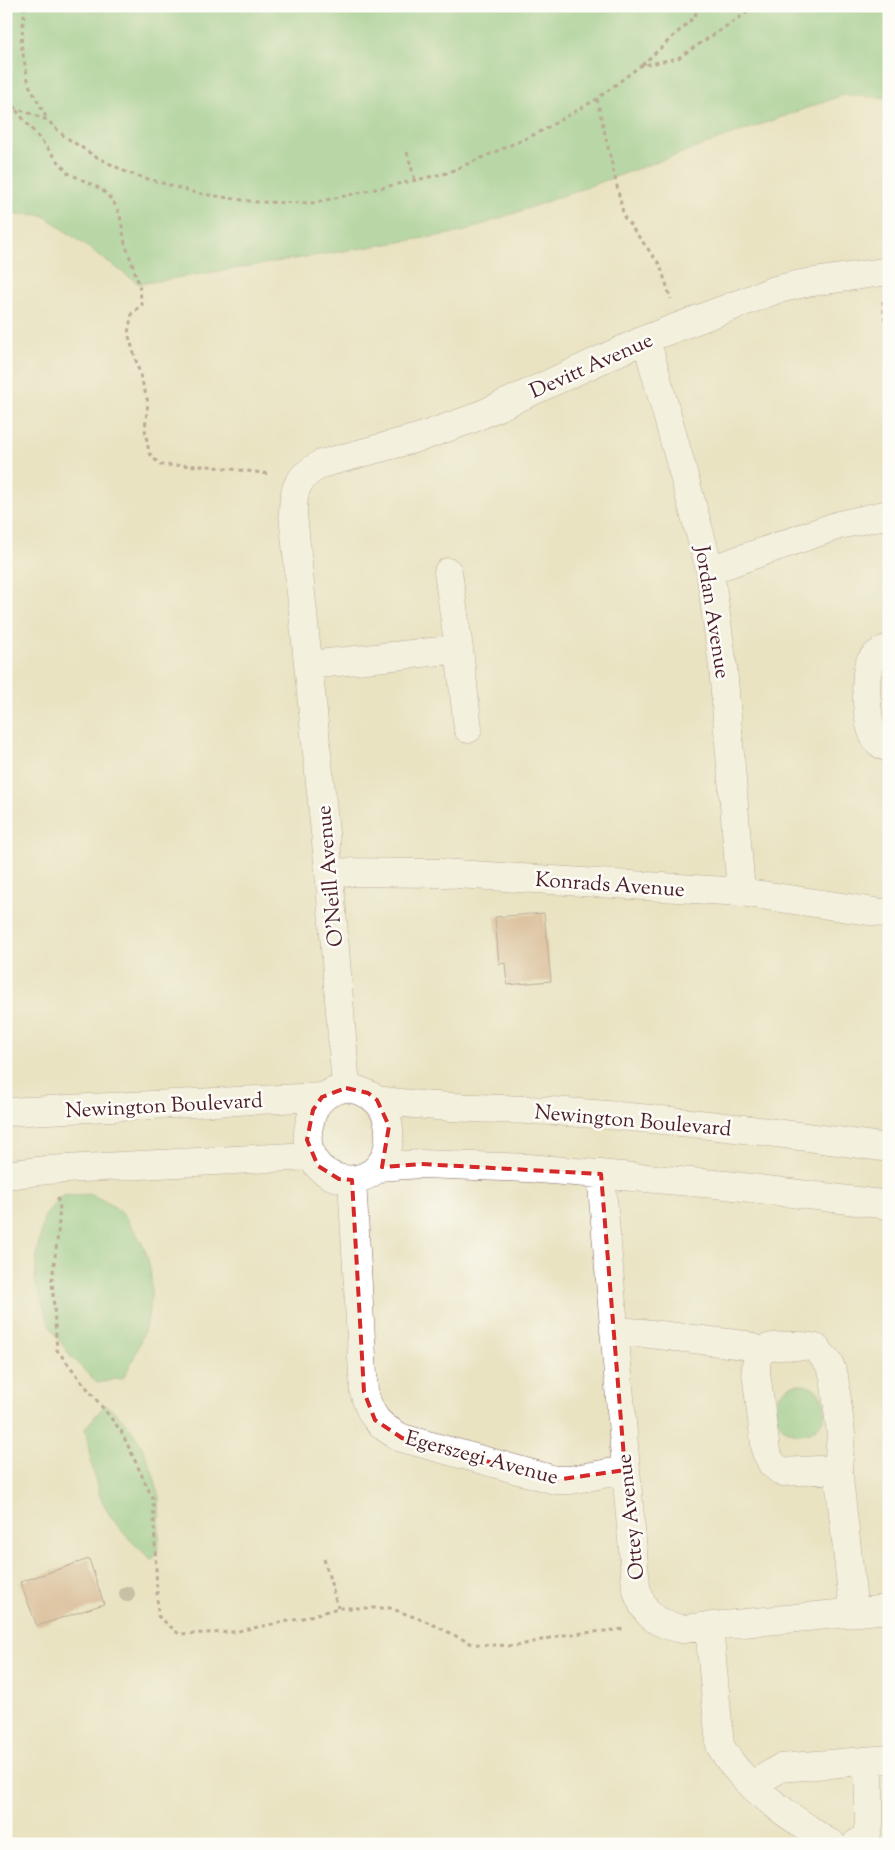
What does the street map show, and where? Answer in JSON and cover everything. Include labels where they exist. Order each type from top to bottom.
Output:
[{"type":"street","name":"Devitt Avenue","points":[[301,479],[310,470],[321,464],[421,437],[474,418],[650,337],[775,290],[800,284],[884,272]]},
{"type":"street","name":"Jordan Avenue","points":[[650,337],[710,570],[723,667],[741,892]]},
{"type":"street","name":"O'Neill Avenue","points":[[301,479],[295,487],[293,514],[329,872],[334,1092]]},
{"type":"street","points":[[710,570],[839,525],[889,514]]},
{"type":"street","points":[[448,572],[468,729]]},
{"type":"street","points":[[889,648],[870,662],[866,676],[871,726],[879,742],[889,748]]},
{"type":"street","points":[[309,665],[459,650]]},
{"type":"street","name":"Konrads Avenue","points":[[329,872],[441,873],[741,892],[889,914]]},
{"type":"street","points":[[357,1089],[368,1093],[377,1100],[385,1112],[389,1126],[389,1141],[385,1155],[378,1167],[370,1174],[352,1180],[339,1179],[327,1174],[311,1156],[307,1140],[308,1125],[313,1110],[334,1092],[357,1089]]},
{"type":"street","name":"Newington Boulevard","points":[[6,1112],[334,1092]]},
{"type":"street","name":"Newington Boulevard","points":[[377,1100],[415,1105],[566,1112],[677,1122],[889,1148]]},
{"type":"street","points":[[6,1175],[46,1170],[311,1156]]},
{"type":"street","points":[[378,1167],[421,1164],[528,1168],[726,1185],[889,1205]]},
{"type":"street","name":"Ottey Avenue","points":[[601,1174],[636,1587],[645,1610],[654,1620]]},
{"type":"street","name":"Egerszegi Avenue","points":[[352,1180],[364,1392],[375,1420],[402,1438],[555,1480],[570,1480],[625,1470]]},
{"type":"street","points":[[614,1331],[745,1345],[761,1351]]},
{"type":"street","points":[[838,1469],[782,1472],[772,1464],[766,1452],[756,1372],[756,1362],[761,1351],[768,1348],[802,1346],[816,1348],[829,1363],[834,1376],[841,1434],[838,1469],[854,1612]]},
{"type":"street","points":[[654,1620],[682,1629],[889,1609]]},
{"type":"street","points":[[709,1627],[720,1745],[733,1767],[765,1798],[781,1811],[832,1844]]},
{"type":"street","points":[[753,1785],[780,1768],[879,1760],[866,1837],[856,1844]]},
{"type":"path","points":[[25,6],[20,44],[28,85],[47,120],[64,136],[93,155],[128,173],[196,193],[256,202],[313,203],[447,173],[538,133],[597,99],[640,66],[690,21],[702,6]]},
{"type":"path","points":[[640,66],[678,58],[757,6]]},
{"type":"path","points":[[6,98],[68,173],[102,189],[113,201],[120,215],[125,243],[140,284],[142,305],[132,313],[128,333],[148,402],[145,430],[149,453],[160,465],[208,466],[301,479]]},
{"type":"path","points":[[597,99],[624,217],[660,265],[672,298],[650,337]]},
{"type":"path","points":[[13,107],[47,120]]},
{"type":"path","points":[[407,152],[415,180]]},
{"type":"path","points":[[884,272],[889,360]]},
{"type":"path","points":[[46,1170],[60,1204],[52,1280],[57,1350],[122,1431],[153,1499],[158,1616],[179,1634],[233,1632],[303,1618],[338,1608],[390,1608],[430,1623],[472,1644],[516,1646],[563,1636],[621,1630],[654,1620]]},
{"type":"path","points":[[324,1559],[338,1608]]},
{"type":"highlighted area","points":[[346,1088],[368,1093],[377,1100],[389,1126],[382,1167],[421,1164],[601,1174],[625,1470],[555,1480],[402,1438],[375,1420],[364,1392],[352,1180],[339,1179],[318,1166],[307,1140],[313,1110],[322,1097]]},
{"type":"green space","points":[[6,6],[889,6],[889,98],[843,95],[462,232],[139,284],[43,215],[6,214]]},
{"type":"green space","points":[[91,1194],[117,1208],[128,1220],[144,1248],[149,1266],[151,1285],[146,1324],[132,1361],[123,1378],[97,1383],[71,1357],[51,1328],[35,1282],[37,1252],[44,1217],[61,1196]]},
{"type":"green space","points":[[795,1384],[805,1384],[818,1391],[825,1404],[825,1414],[818,1427],[805,1434],[795,1434],[786,1430],[779,1423],[775,1414],[775,1404],[779,1395],[786,1388]]},
{"type":"green space","points":[[105,1405],[125,1422],[141,1445],[156,1483],[159,1496],[159,1541],[158,1549],[152,1560],[128,1538],[114,1521],[99,1493],[85,1428]]},
{"type":"building","points":[[544,913],[551,981],[507,985],[505,963],[499,964],[495,917]]},
{"type":"building","points":[[89,1559],[104,1604],[37,1626],[20,1582]]}]
